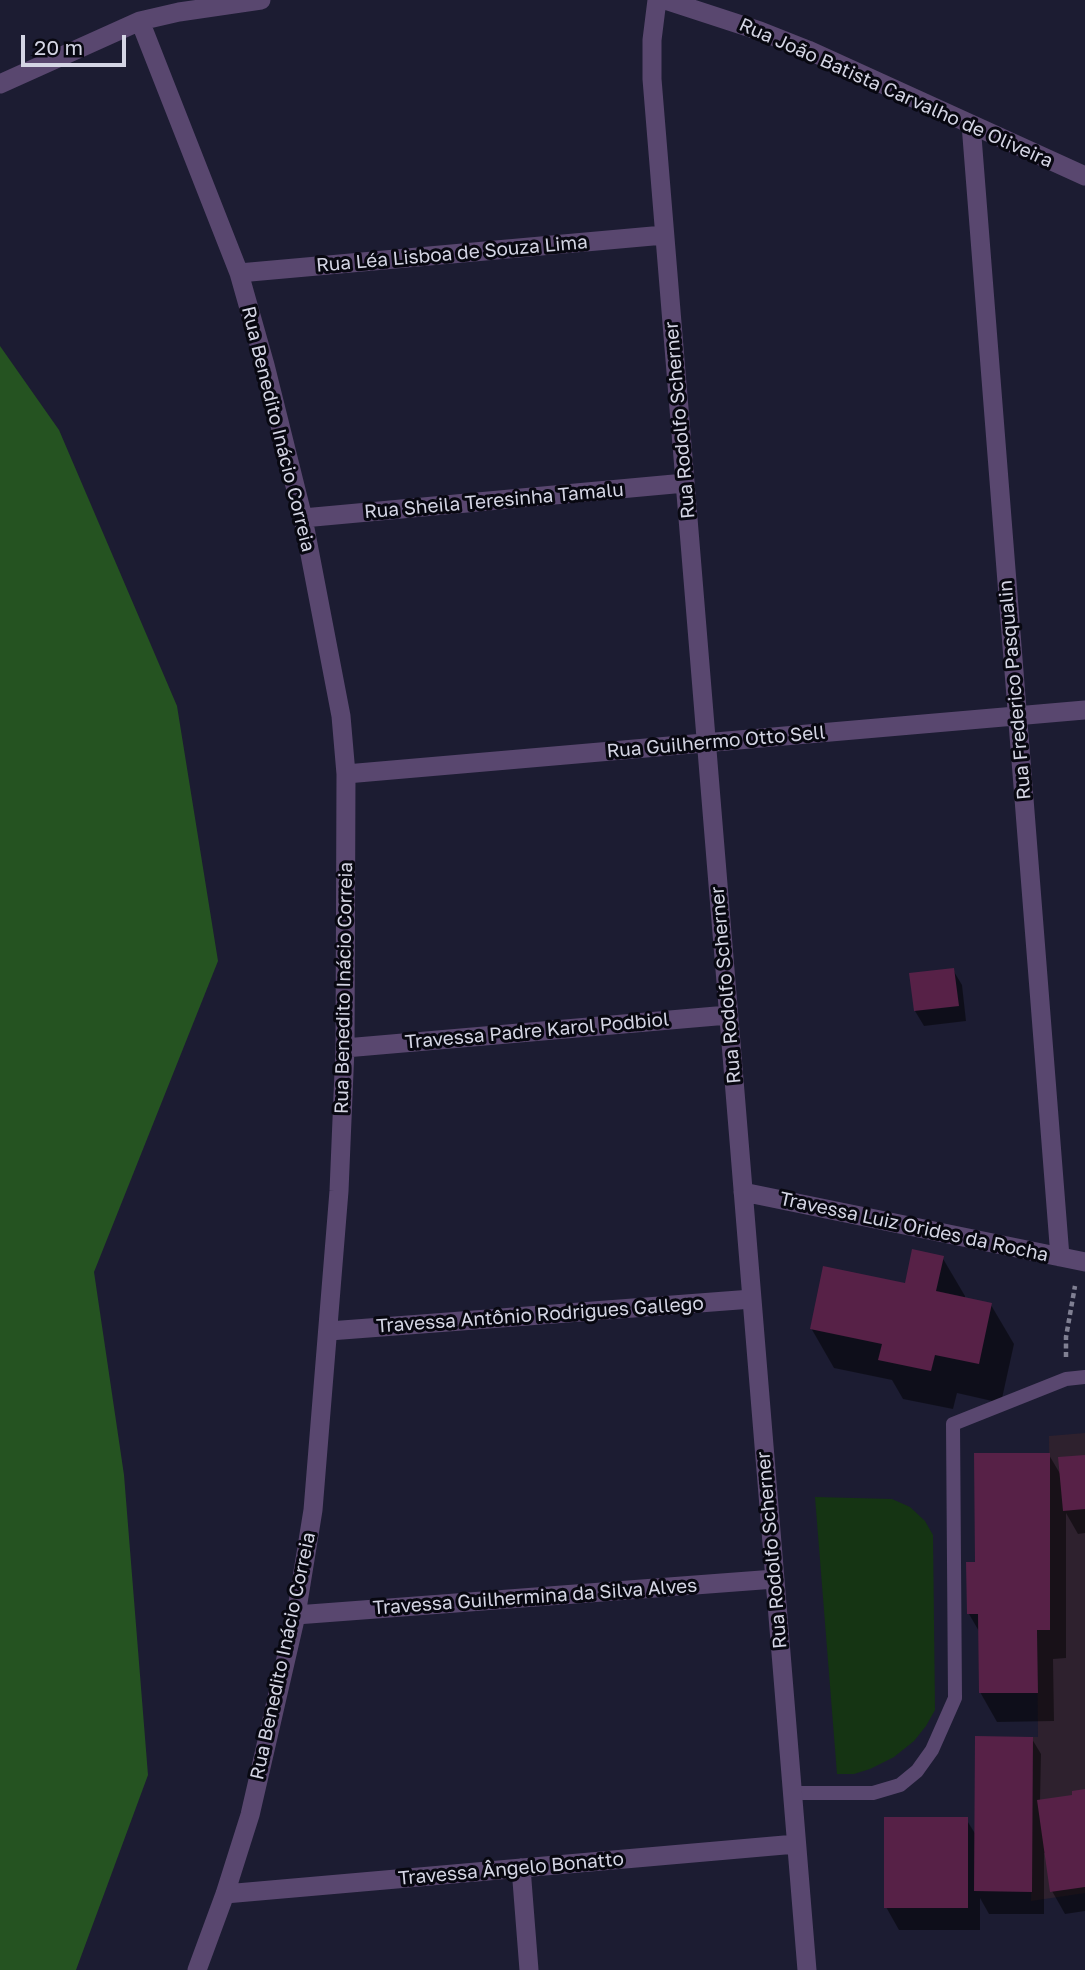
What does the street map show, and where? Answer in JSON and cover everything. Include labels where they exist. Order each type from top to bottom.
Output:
[{"type":"street","points":[[0,85],[140,21],[178,12],[261,0]]},
{"type":"street","name":"Rua Rodolfo Scherner","points":[[657,0],[652,40],[652,79],[807,1970]]},
{"type":"street","name":"Rua João Batista Carvalho de Oliveira","points":[[665,0],[784,40],[1085,176]]},
{"type":"street","name":"Rua Benedito Inácio Correia","points":[[140,21],[239,272],[286,442],[341,716],[346,774],[345,1048],[339,1191],[313,1510],[296,1615],[250,1815],[197,1970]]},
{"type":"street","name":"Rua Frederico Pasqualin","points":[[971,124],[1060,1257]]},
{"type":"street","name":"Rua Léa Lisboa de Souza Lima","points":[[239,272],[664,235]]},
{"type":"street","name":"Rua Sheila Teresinha Tamalu","points":[[303,518],[685,484]]},
{"type":"street","name":"Rua Guilhermo Otto Sell","points":[[346,774],[1085,710]]},
{"type":"street","name":"Travessa Padre Karol Podbiol","points":[[345,1048],[728,1015]]},
{"type":"street","name":"Travessa Luiz Orides da Rocha","points":[[743,1192],[1082,1261]]},
{"type":"street","name":"Travessa Antônio Rodrigues Gallego","points":[[329,1331],[752,1299]]},
{"type":"street","name":"Travessa Guilhermina da Silva Alves","points":[[296,1615],[775,1579]]},
{"type":"street","name":"Travessa Ângelo Bonatto","points":[[225,1894],[796,1844]]},
{"type":"street","points":[[521,1868],[530,1970]]},
{"type":"lane","points":[[792,1793],[873,1793],[891,1788],[900,1785],[917,1771],[932,1750],[955,1698],[953,1424],[1066,1379],[1085,1377]]},
{"type":"path","points":[[1066,1379],[1066,1337],[1082,1261]]},
{"type":"shaded area","points":[[1085,1433],[1085,1893],[1031,1901],[1033,1737],[1038,1737],[1037,1630],[1050,1629],[1049,1436]]},
{"type":"green space","points":[[0,346],[59,430],[177,706],[218,961],[94,1272],[124,1475],[148,1775],[76,1970],[0,1970]]},
{"type":"green space","points":[[815,1497],[892,1499],[910,1507],[925,1521],[933,1535],[935,1710],[914,1741],[894,1757],[854,1774],[837,1774]]},
{"type":"building","points":[[954,968],[959,1006],[914,1011],[909,973]]},
{"type":"building","points":[[912,1249],[944,1256],[936,1291],[992,1303],[979,1364],[935,1355],[931,1371],[878,1360],[882,1344],[810,1329],[823,1266],[905,1283]]},
{"type":"building","points":[[974,1453],[1050,1453],[1050,1630],[1037,1630],[1038,1693],[979,1693],[978,1614],[967,1614],[966,1562],[975,1562]]},
{"type":"building","points":[[1085,1455],[1085,1509],[1063,1511],[1058,1457]]},
{"type":"building","points":[[975,1736],[1033,1737],[1032,1892],[974,1891]]},
{"type":"building","points":[[1085,1789],[1085,1887],[1050,1892],[1037,1800],[1072,1795],[1072,1791]]},
{"type":"building","points":[[884,1817],[968,1817],[968,1908],[884,1908]]}]
